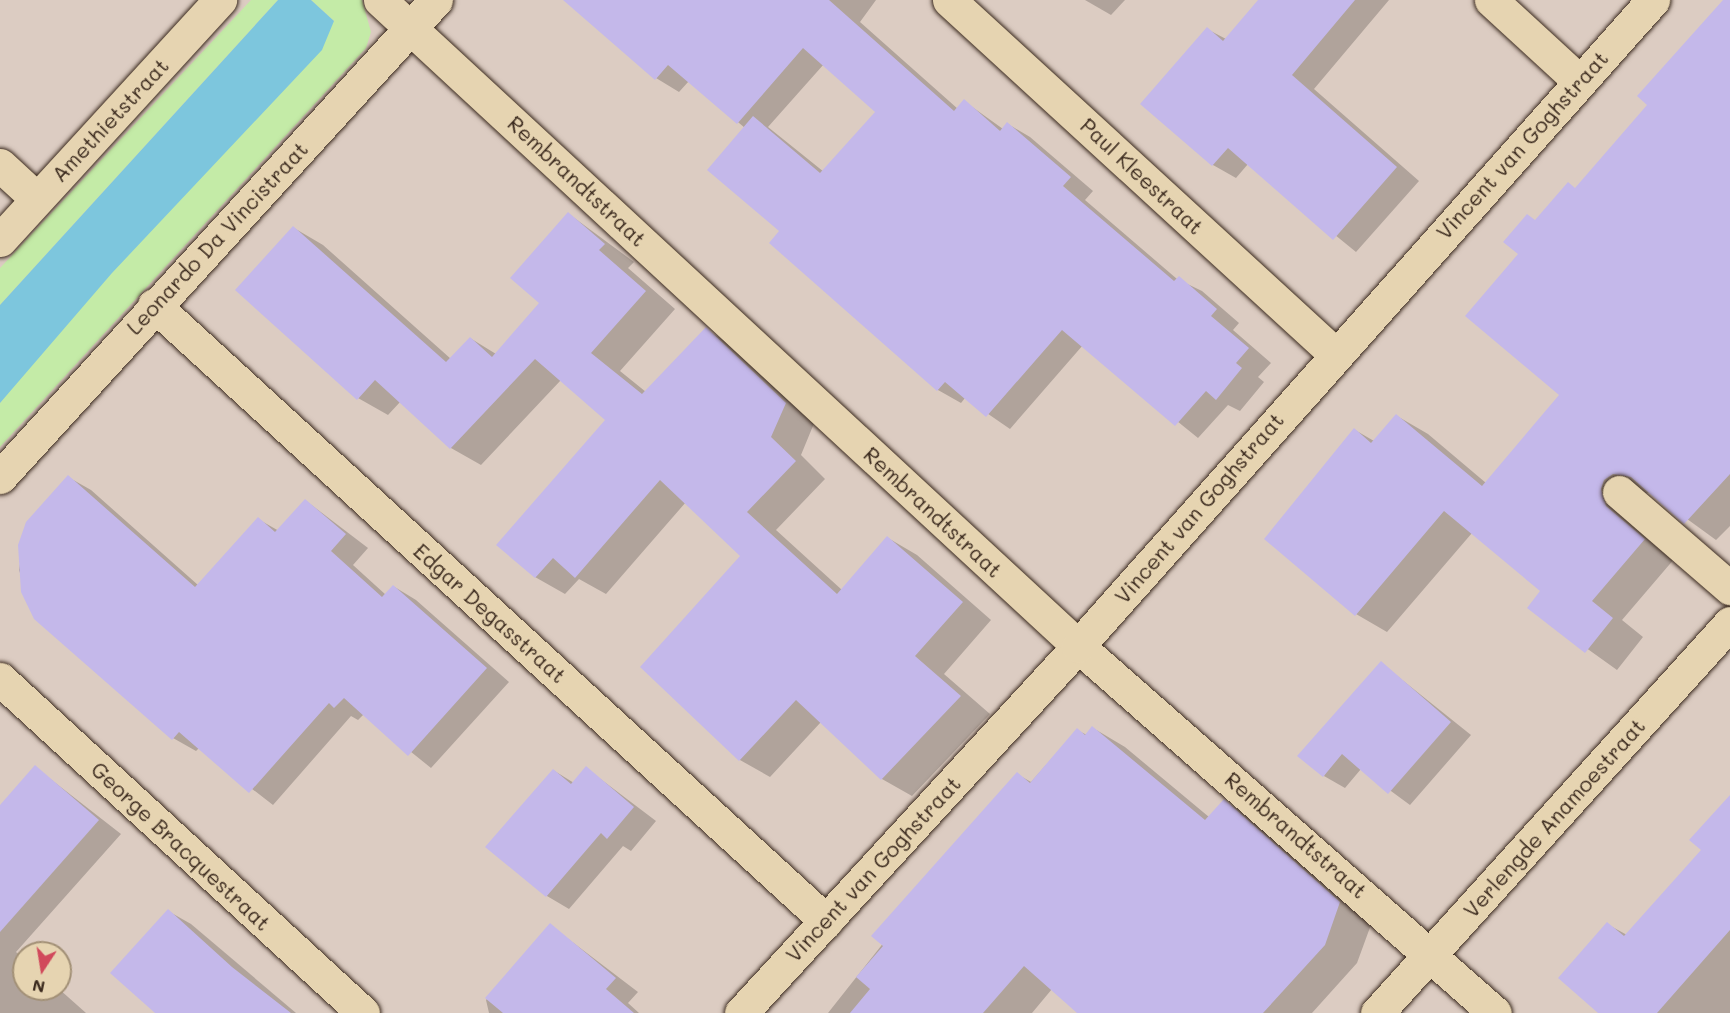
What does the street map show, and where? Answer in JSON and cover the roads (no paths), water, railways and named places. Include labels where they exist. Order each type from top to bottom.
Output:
[{"type":"street","name":"Amethietstraat","points":[[0,240],[220,0]]},
{"type":"street","name":"Rembrandtstraat","points":[[380,0],[1078,646],[1432,953],[1495,1013]]},
{"type":"street","name":"Leonardo Da Vincistraat","points":[[0,477],[154,305],[436,0]]},
{"type":"street","name":"Paul Kleestraat","points":[[949,0],[1334,353]]},
{"type":"street","points":[[1491,0],[1579,81]]},
{"type":"street","name":"Vincent van Goghstraat","points":[[741,1013],[1078,646],[1334,353],[1653,0]]},
{"type":"street","points":[[0,165],[37,199]]},
{"type":"street","name":"Edgar Degasstraat","points":[[154,305],[826,921]]},
{"type":"street","points":[[1619,492],[1730,588]]},
{"type":"street","name":"Verlengde Anamoestraat","points":[[1377,1013],[1730,623]]},
{"type":"street","name":"George Bracquestraat","points":[[0,679],[363,1013]]},
{"type":"water","points":[[278,0],[311,0],[334,21],[322,50],[112,273],[0,403],[0,305]]}]
